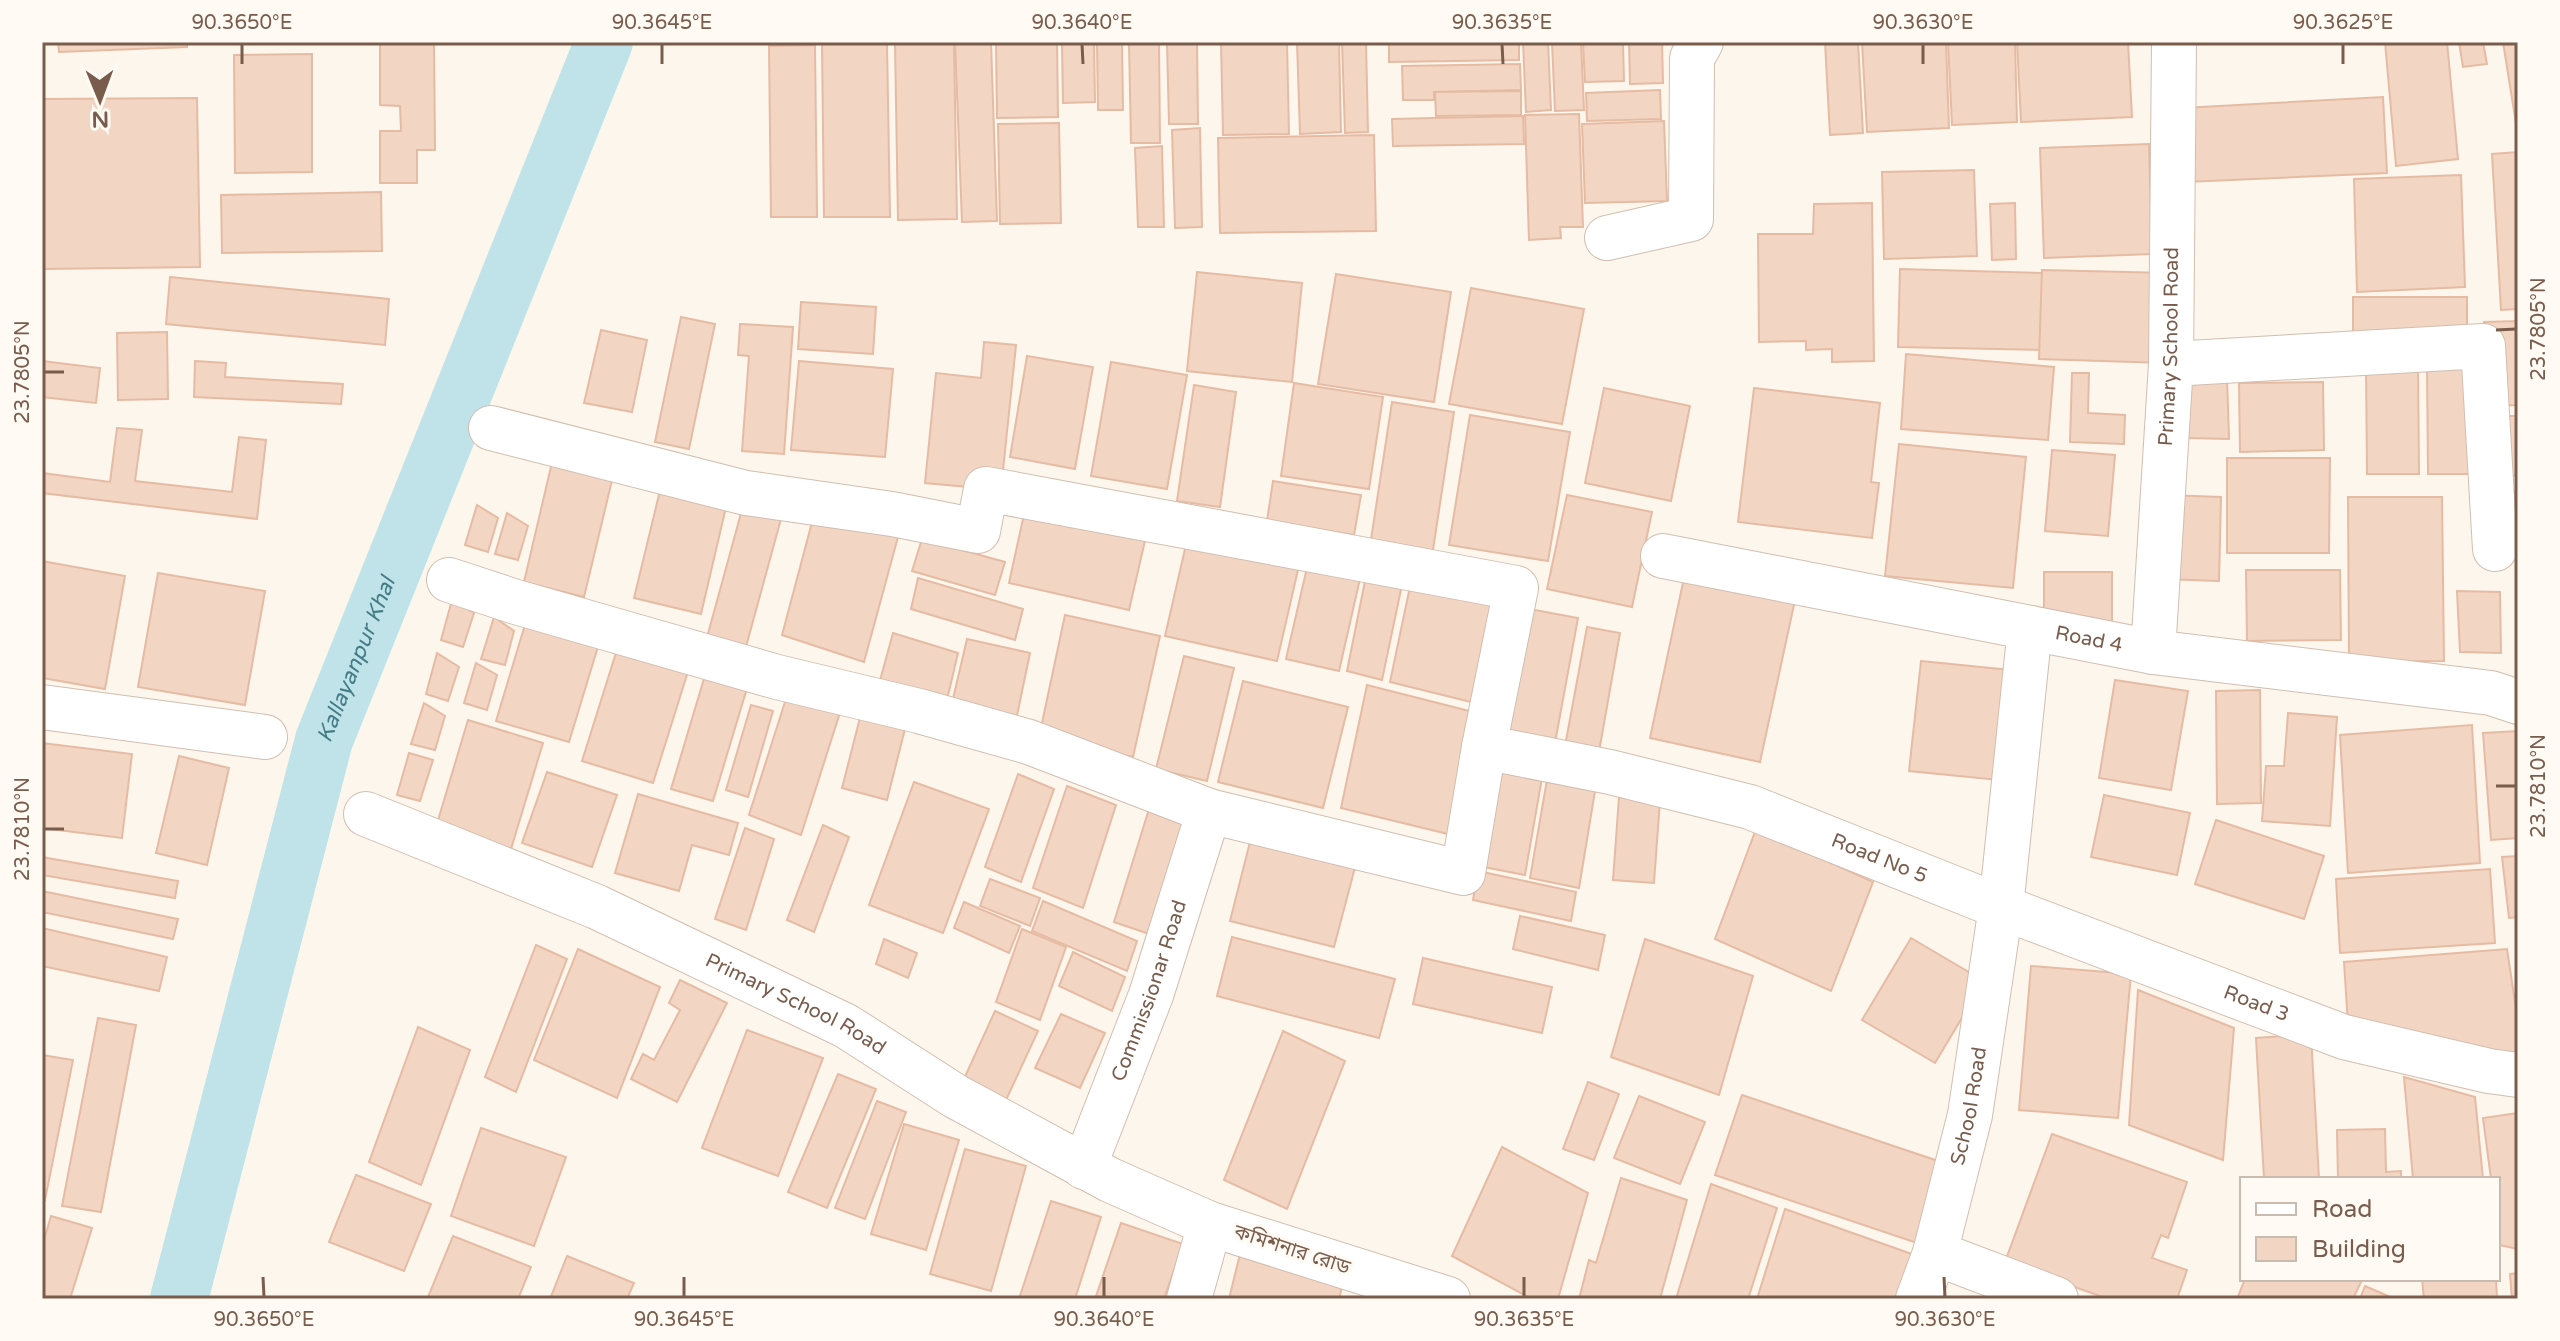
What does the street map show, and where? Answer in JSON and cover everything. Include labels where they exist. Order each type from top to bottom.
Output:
[{"type":"street","points":[[1607,238],[1691,219],[1692,58],[1701,42]]},
{"type":"street","name":"Primary School Road","points":[[2153,652],[2171,364],[2174,42]]},
{"type":"street","points":[[2171,364],[2483,346],[2495,549]]},
{"type":"street","points":[[449,580],[777,677],[919,711],[1029,742],[1209,811],[1463,873],[1516,588],[986,489],[978,531],[892,514],[746,493],[491,428]]},
{"type":"street","name":"Road 4","points":[[1663,556],[2153,652],[2491,693],[2518,702]]},
{"type":"street","points":[[2001,907],[2030,628]]},
{"type":"street","points":[[42,707],[265,737]]},
{"type":"street","name":"Road No 5","points":[[1484,747],[1610,772],[1750,807],[2001,907]]},
{"type":"street","name":"Commissionar Road","points":[[1084,1167],[1151,995],[1209,811]]},
{"type":"street","name":"Primary School Road","points":[[366,814],[597,907],[831,1019],[955,1096],[1084,1167],[1210,1224]]},
{"type":"street","name":"Road 3","points":[[2001,907],[2344,1037],[2518,1075]]},
{"type":"street","name":"School Road","points":[[1918,1299],[1935,1253],[1970,1115],[2001,907]]},
{"type":"street","name":"কমিশনার রোড","points":[[1189,1299],[1210,1224],[1448,1299]]},
{"type":"street","points":[[1935,1253],[2056,1299]]},
{"type":"building","points":[[58,42],[187,42],[187,47],[59,52]]},
{"type":"building","points":[[380,42],[434,42],[435,150],[417,150],[417,183],[380,183],[380,131],[401,131],[400,106],[380,105]]},
{"type":"building","points":[[895,42],[954,42],[957,219],[898,220]]},
{"type":"building","points":[[955,42],[991,42],[997,221],[962,222]]},
{"type":"building","points":[[996,42],[1057,42],[1058,117],[997,118]]},
{"type":"building","points":[[1062,42],[1094,42],[1095,102],[1063,103]]},
{"type":"building","points":[[1097,42],[1122,42],[1123,110],[1098,110]]},
{"type":"building","points":[[1129,42],[1159,42],[1160,143],[1131,143]]},
{"type":"building","points":[[1167,42],[1197,42],[1198,124],[1169,124]]},
{"type":"building","points":[[1221,42],[1287,42],[1289,134],[1223,135]]},
{"type":"building","points":[[1297,42],[1339,42],[1341,132],[1300,134]]},
{"type":"building","points":[[1342,42],[1366,42],[1368,132],[1345,133]]},
{"type":"building","points":[[1389,42],[1519,42],[1519,60],[1389,62]]},
{"type":"building","points":[[1523,42],[1548,42],[1551,110],[1526,112]]},
{"type":"building","points":[[1552,42],[1581,42],[1584,110],[1555,111]]},
{"type":"building","points":[[1583,42],[1623,42],[1624,81],[1585,82]]},
{"type":"building","points":[[1629,42],[1662,42],[1663,83],[1630,84]]},
{"type":"building","points":[[1825,42],[1858,42],[1863,133],[1830,135]]},
{"type":"building","points":[[1862,42],[1946,42],[1949,128],[1867,132]]},
{"type":"building","points":[[1948,42],[2015,42],[2017,122],[1952,125]]},
{"type":"building","points":[[2017,42],[2128,42],[2132,117],[2021,122]]},
{"type":"building","points":[[2385,42],[2447,42],[2458,159],[2396,166]]},
{"type":"building","points":[[2459,42],[2483,42],[2487,64],[2463,67]]},
{"type":"building","points":[[2503,42],[2518,42],[2518,136]]},
{"type":"building","points":[[822,44],[887,44],[890,217],[824,217]]},
{"type":"building","points":[[815,45],[817,217],[771,217],[769,46]]},
{"type":"building","points":[[312,54],[312,172],[235,173],[234,55]]},
{"type":"building","points":[[1520,64],[1521,90],[1434,92],[1434,100],[1403,100],[1402,66]]},
{"type":"building","points":[[1660,90],[1661,119],[1587,121],[1586,93]]},
{"type":"building","points":[[1521,91],[1521,115],[1436,116],[1435,92]]},
{"type":"building","points":[[2383,97],[2387,173],[2186,182],[2183,108]]},
{"type":"building","points":[[197,98],[200,267],[42,269],[42,99]]},
{"type":"building","points":[[1579,114],[1583,227],[1560,227],[1561,238],[1529,240],[1525,115]]},
{"type":"building","points":[[1523,116],[1524,144],[1393,146],[1392,119]]},
{"type":"building","points":[[1664,121],[1667,201],[1585,203],[1582,124]]},
{"type":"building","points":[[1059,123],[1061,223],[1000,224],[998,124]]},
{"type":"building","points":[[1200,128],[1202,227],[1175,228],[1172,130]]},
{"type":"building","points":[[1374,135],[1376,231],[1220,233],[1218,138]]},
{"type":"building","points":[[2149,144],[2152,254],[2044,258],[2040,148]]},
{"type":"building","points":[[1162,146],[1164,227],[1138,227],[1135,148]]},
{"type":"building","points":[[2518,152],[2518,309],[2501,310],[2492,154]]},
{"type":"building","points":[[1974,170],[1977,256],[1884,259],[1882,172]]},
{"type":"building","points":[[2461,175],[2465,287],[2357,292],[2354,179]]},
{"type":"building","points":[[381,192],[382,251],[222,253],[221,195]]},
{"type":"building","points":[[1872,203],[1874,361],[1832,362],[1832,349],[1806,350],[1806,341],[1759,342],[1758,234],[1813,234],[1814,204]]},
{"type":"building","points":[[2015,203],[2016,259],[1992,260],[1990,204]]},
{"type":"building","points":[[1900,269],[2043,273],[2041,350],[1898,347]]},
{"type":"building","points":[[2042,270],[2168,273],[2165,363],[2039,359]]},
{"type":"building","points":[[1197,272],[1302,283],[1292,382],[1187,371]]},
{"type":"building","points":[[1336,274],[1451,292],[1434,402],[1318,384]]},
{"type":"building","points":[[170,277],[389,299],[385,345],[166,324]]},
{"type":"building","points":[[1471,288],[1584,309],[1562,424],[1449,404]]},
{"type":"building","points":[[2353,297],[2467,297],[2467,344],[2353,345]]},
{"type":"building","points":[[801,302],[876,307],[873,354],[798,349]]},
{"type":"building","points":[[681,317],[715,324],[689,449],[655,442]]},
{"type":"building","points":[[2518,321],[2518,405],[2488,406],[2484,322]]},
{"type":"building","points":[[740,324],[793,327],[784,454],[742,451],[749,356],[738,355]]},
{"type":"building","points":[[601,330],[647,340],[632,412],[584,403]]},
{"type":"building","points":[[167,332],[168,399],[118,400],[117,333]]},
{"type":"building","points":[[984,342],[1016,345],[1001,490],[925,483],[936,373],[981,378]]},
{"type":"building","points":[[1906,354],[2054,367],[2048,440],[1901,429]]},
{"type":"building","points":[[1027,356],[1093,367],[1075,469],[1010,457]]},
{"type":"building","points":[[42,361],[100,368],[96,403],[42,397]]},
{"type":"building","points":[[195,361],[226,363],[225,377],[343,384],[341,404],[194,397]]},
{"type":"building","points":[[799,361],[893,369],[885,457],[791,450]]},
{"type":"building","points":[[1111,362],[1187,375],[1167,489],[1091,476]]},
{"type":"building","points":[[2366,365],[2418,365],[2419,474],[2367,474]]},
{"type":"building","points":[[2427,365],[2479,365],[2480,474],[2428,474]]},
{"type":"building","points":[[2072,373],[2089,373],[2088,413],[2125,415],[2124,444],[2070,442]]},
{"type":"building","points":[[2227,378],[2229,439],[2188,438],[2185,379]]},
{"type":"building","points":[[2323,382],[2324,450],[2240,452],[2239,383]]},
{"type":"building","points":[[1294,383],[1383,397],[1369,489],[1281,476]]},
{"type":"building","points":[[1194,385],[1236,392],[1220,507],[1177,501]]},
{"type":"building","points":[[1604,388],[1690,406],[1671,501],[1585,483]]},
{"type":"building","points":[[1754,388],[1880,403],[1871,482],[1879,483],[1872,538],[1738,522]]},
{"type":"building","points":[[1392,402],[1454,412],[1432,556],[1370,546]]},
{"type":"building","points":[[1470,415],[1570,432],[1548,561],[1449,545]]},
{"type":"building","points":[[2506,416],[2518,416],[2518,476],[2509,475]]},
{"type":"building","points":[[117,428],[142,430],[135,481],[232,492],[239,437],[266,440],[257,519],[42,493],[42,473],[110,482]]},
{"type":"building","points":[[1899,444],[2026,457],[2013,588],[1885,576]]},
{"type":"building","points":[[2052,450],[2115,455],[2108,536],[2045,531]]},
{"type":"building","points":[[553,458],[614,472],[584,597],[524,582]]},
{"type":"building","points":[[2227,458],[2330,458],[2329,553],[2227,553]]},
{"type":"building","points":[[664,474],[730,490],[701,614],[634,598]]},
{"type":"building","points":[[1273,481],[1361,495],[1354,535],[1267,521]]},
{"type":"building","points":[[2510,491],[2518,491],[2518,550],[2514,550]]},
{"type":"building","points":[[746,495],[784,508],[744,654],[706,641]]},
{"type":"building","points":[[1567,495],[1652,512],[1632,607],[1547,589]]},
{"type":"building","points":[[2165,495],[2221,497],[2219,581],[2162,579]]},
{"type":"building","points":[[2348,497],[2442,497],[2444,661],[2349,662]]},
{"type":"building","points":[[477,505],[498,518],[488,552],[465,545]]},
{"type":"building","points":[[1026,505],[1147,532],[1129,610],[1009,583]]},
{"type":"building","points":[[815,511],[898,537],[864,662],[782,635]]},
{"type":"building","points":[[507,513],[528,526],[518,560],[495,554]]},
{"type":"building","points":[[1188,536],[1300,561],[1277,661],[1165,636]]},
{"type":"building","points":[[922,539],[1005,562],[995,595],[912,571]]},
{"type":"building","points":[[1309,559],[1362,570],[1339,671],[1286,659]]},
{"type":"building","points":[[42,561],[125,576],[105,689],[42,678]]},
{"type":"building","points":[[2246,570],[2340,570],[2341,640],[2247,641]]},
{"type":"building","points":[[1367,571],[1403,580],[1382,680],[1347,671]]},
{"type":"building","points":[[2044,572],[2112,572],[2112,623],[2044,622]]},
{"type":"building","points":[[158,573],[265,591],[245,705],[138,687]]},
{"type":"building","points":[[918,578],[1023,609],[1015,640],[911,609]]},
{"type":"building","points":[[1684,578],[1795,600],[1760,762],[1650,738]]},
{"type":"building","points":[[1411,582],[1492,602],[1471,702],[1390,682]]},
{"type":"building","points":[[2457,591],[2500,592],[2501,653],[2460,652]]},
{"type":"building","points":[[452,600],[474,613],[463,647],[441,640]]},
{"type":"building","points":[[1524,608],[1578,618],[1554,748],[1500,738]]},
{"type":"building","points":[[1065,615],[1160,636],[1133,757],[1039,737]]},
{"type":"building","points":[[494,617],[514,631],[505,665],[481,659]]},
{"type":"building","points":[[527,618],[600,640],[569,742],[496,721]]},
{"type":"building","points":[[1587,627],[1620,633],[1597,763],[1563,757]]},
{"type":"building","points":[[893,633],[958,653],[946,704],[879,684]]},
{"type":"building","points":[[967,639],[1030,653],[1014,730],[949,716]]},
{"type":"building","points":[[620,640],[691,662],[653,783],[582,761]]},
{"type":"building","points":[[437,653],[459,667],[448,701],[426,694]]},
{"type":"building","points":[[1184,656],[1234,668],[1207,781],[1156,769]]},
{"type":"building","points":[[1921,661],[2020,671],[2009,781],[1909,771]]},
{"type":"building","points":[[476,663],[497,675],[487,710],[464,703]]},
{"type":"building","points":[[706,672],[748,685],[713,801],[671,789]]},
{"type":"building","points":[[2115,680],[2188,691],[2171,790],[2099,778]]},
{"type":"building","points":[[1243,681],[1348,707],[1323,808],[1218,782]]},
{"type":"building","points":[[791,683],[843,703],[801,835],[749,815]]},
{"type":"building","points":[[1367,685],[1477,713],[1452,835],[1341,808]]},
{"type":"building","points":[[2260,690],[2261,803],[2217,804],[2216,691]]},
{"type":"building","points":[[424,703],[445,716],[435,750],[411,744]]},
{"type":"building","points":[[751,705],[773,711],[748,797],[726,790]]},
{"type":"building","points":[[862,710],[907,721],[887,800],[842,788]]},
{"type":"building","points":[[2288,713],[2337,717],[2330,826],[2262,821],[2266,766],[2284,766]]},
{"type":"building","points":[[468,720],[543,743],[511,849],[436,827]]},
{"type":"building","points":[[2472,725],[2480,863],[2348,873],[2340,735]]},
{"type":"building","points":[[2518,731],[2518,838],[2491,840],[2483,733]]},
{"type":"building","points":[[42,743],[132,754],[122,838],[42,828]]},
{"type":"building","points":[[409,753],[433,760],[420,801],[397,795]]},
{"type":"building","points":[[179,756],[229,768],[207,865],[156,853]]},
{"type":"building","points":[[1486,760],[1543,772],[1525,875],[1468,864]]},
{"type":"building","points":[[547,772],[617,795],[592,867],[522,843]]},
{"type":"building","points":[[1018,774],[1054,789],[1021,882],[985,867]]},
{"type":"building","points":[[1548,774],[1596,785],[1579,888],[1530,878]]},
{"type":"building","points":[[914,782],[989,809],[943,933],[869,905]]},
{"type":"building","points":[[1067,786],[1116,805],[1083,908],[1033,888]]},
{"type":"building","points":[[638,794],[738,823],[729,855],[692,845],[679,891],[615,873]]},
{"type":"building","points":[[2104,795],[2190,813],[2177,875],[2091,857]]},
{"type":"building","points":[[1619,797],[1660,800],[1654,883],[1613,880]]},
{"type":"building","points":[[1149,809],[1196,826],[1161,938],[1114,922]]},
{"type":"building","points":[[2216,820],[2324,856],[2304,919],[2195,884]]},
{"type":"building","points":[[823,825],[849,837],[814,932],[787,920]]},
{"type":"building","points":[[745,828],[774,839],[746,930],[715,919]]},
{"type":"building","points":[[1756,829],[1873,882],[1831,991],[1715,939]]},
{"type":"building","points":[[1253,830],[1358,856],[1334,947],[1230,921]]},
{"type":"building","points":[[2518,856],[2518,917],[2509,918],[2502,857]]},
{"type":"building","points":[[42,857],[178,881],[175,898],[42,875]]},
{"type":"building","points":[[2490,869],[2495,943],[2340,953],[2336,879]]},
{"type":"building","points":[[1478,871],[1576,892],[1571,921],[1473,900]]},
{"type":"building","points":[[990,879],[1040,898],[1030,926],[980,906]]},
{"type":"building","points":[[42,891],[178,919],[173,939],[42,912]]},
{"type":"building","points":[[1043,901],[1137,941],[1127,971],[1032,931]]},
{"type":"building","points":[[964,902],[1020,926],[1009,953],[954,928]]},
{"type":"building","points":[[1520,916],[1605,935],[1598,970],[1513,949]]},
{"type":"building","points":[[42,928],[167,957],[159,991],[42,966]]},
{"type":"building","points":[[1022,929],[1066,947],[1040,1020],[996,1002]]},
{"type":"building","points":[[1232,937],[1395,979],[1379,1038],[1217,996]]},
{"type":"building","points":[[1911,938],[1984,981],[1935,1063],[1862,1020]]},
{"type":"building","points":[[884,939],[917,953],[908,978],[876,964]]},
{"type":"building","points":[[1645,939],[1753,976],[1719,1095],[1611,1057]]},
{"type":"building","points":[[536,945],[567,959],[516,1092],[485,1077]]},
{"type":"building","points":[[578,949],[660,987],[617,1098],[534,1060]]},
{"type":"building","points":[[2507,949],[2518,1022],[2518,1053],[2482,1056],[2348,1025],[2344,962]]},
{"type":"building","points":[[1073,952],[1125,977],[1112,1011],[1059,986]]},
{"type":"building","points":[[1423,958],[1552,987],[1542,1033],[1413,1004]]},
{"type":"building","points":[[2031,966],[2131,974],[2118,1118],[2019,1110]]},
{"type":"building","points":[[680,980],[727,1003],[677,1102],[631,1079],[643,1054],[654,1060],[680,1010],[669,1003]]},
{"type":"building","points":[[2138,990],[2234,1028],[2223,1160],[2129,1125]]},
{"type":"building","points":[[995,1011],[1038,1031],[1006,1100],[963,1081]]},
{"type":"building","points":[[1061,1014],[1105,1033],[1080,1088],[1035,1068]]},
{"type":"building","points":[[98,1018],[136,1025],[101,1212],[62,1206]]},
{"type":"building","points":[[418,1027],[470,1050],[421,1185],[369,1162]]},
{"type":"building","points":[[747,1030],[823,1058],[778,1176],[702,1148]]},
{"type":"building","points":[[1283,1031],[1345,1061],[1287,1209],[1224,1180]]},
{"type":"building","points":[[2311,1034],[2319,1177],[2264,1177],[2256,1038]]},
{"type":"building","points":[[42,1055],[73,1060],[45,1200],[42,1199]]},
{"type":"building","points":[[838,1074],[876,1089],[827,1208],[788,1192]]},
{"type":"building","points":[[2404,1077],[2475,1097],[2483,1177],[2413,1177]]},
{"type":"building","points":[[1588,1082],[1619,1094],[1594,1160],[1563,1149]]},
{"type":"building","points":[[1742,1095],[1950,1165],[1923,1245],[1715,1175]]},
{"type":"building","points":[[1639,1096],[1705,1122],[1680,1184],[1614,1158]]},
{"type":"building","points":[[877,1101],[906,1112],[865,1219],[835,1208]]},
{"type":"building","points":[[2518,1113],[2518,1249],[2500,1245],[2500,1177],[2491,1177],[2483,1118]]},
{"type":"building","points":[[904,1124],[959,1140],[926,1250],[871,1234]]},
{"type":"building","points":[[481,1128],[566,1157],[534,1246],[451,1216]]},
{"type":"building","points":[[2385,1129],[2386,1172],[2401,1171],[2401,1177],[2338,1177],[2337,1130]]},
{"type":"building","points":[[2052,1134],[2187,1182],[2168,1238],[2161,1235],[2152,1258],[2187,1270],[2177,1299],[2108,1299],[2005,1262]]},
{"type":"building","points":[[1502,1147],[1588,1193],[1558,1299],[1532,1299],[1452,1256]]},
{"type":"building","points":[[965,1149],[1026,1166],[991,1291],[930,1274]]},
{"type":"building","points":[[356,1175],[431,1204],[404,1271],[329,1242]]},
{"type":"building","points":[[1621,1178],[1687,1200],[1660,1299],[1579,1299],[1589,1260],[1596,1263]]},
{"type":"building","points":[[1711,1184],[1777,1208],[1748,1299],[1676,1299]]},
{"type":"building","points":[[1051,1201],[1101,1217],[1075,1299],[1019,1299]]},
{"type":"building","points":[[1785,1209],[1920,1257],[1908,1299],[1757,1299]]},
{"type":"building","points":[[51,1216],[92,1228],[70,1299],[42,1299],[42,1247]]},
{"type":"building","points":[[1121,1223],[1183,1244],[1164,1299],[1095,1299]]},
{"type":"building","points":[[453,1236],[531,1267],[518,1299],[428,1297]]},
{"type":"building","points":[[1240,1254],[1343,1283],[1339,1299],[1229,1299]]},
{"type":"building","points":[[567,1256],[634,1283],[627,1299],[550,1299]]},
{"type":"building","points":[[2518,1273],[2518,1299],[2512,1299],[2510,1274]]},
{"type":"building","points":[[2244,1281],[2361,1282],[2353,1299],[2237,1299]]},
{"type":"building","points":[[2422,1281],[2496,1281],[2497,1299],[2424,1299]]},
{"type":"building","points":[[2365,1286],[2395,1299],[2360,1299]]},
{"type":"waterway","name":"Kallayanpur Khal","points":[[179,1299],[324,740],[604,42]]}]
